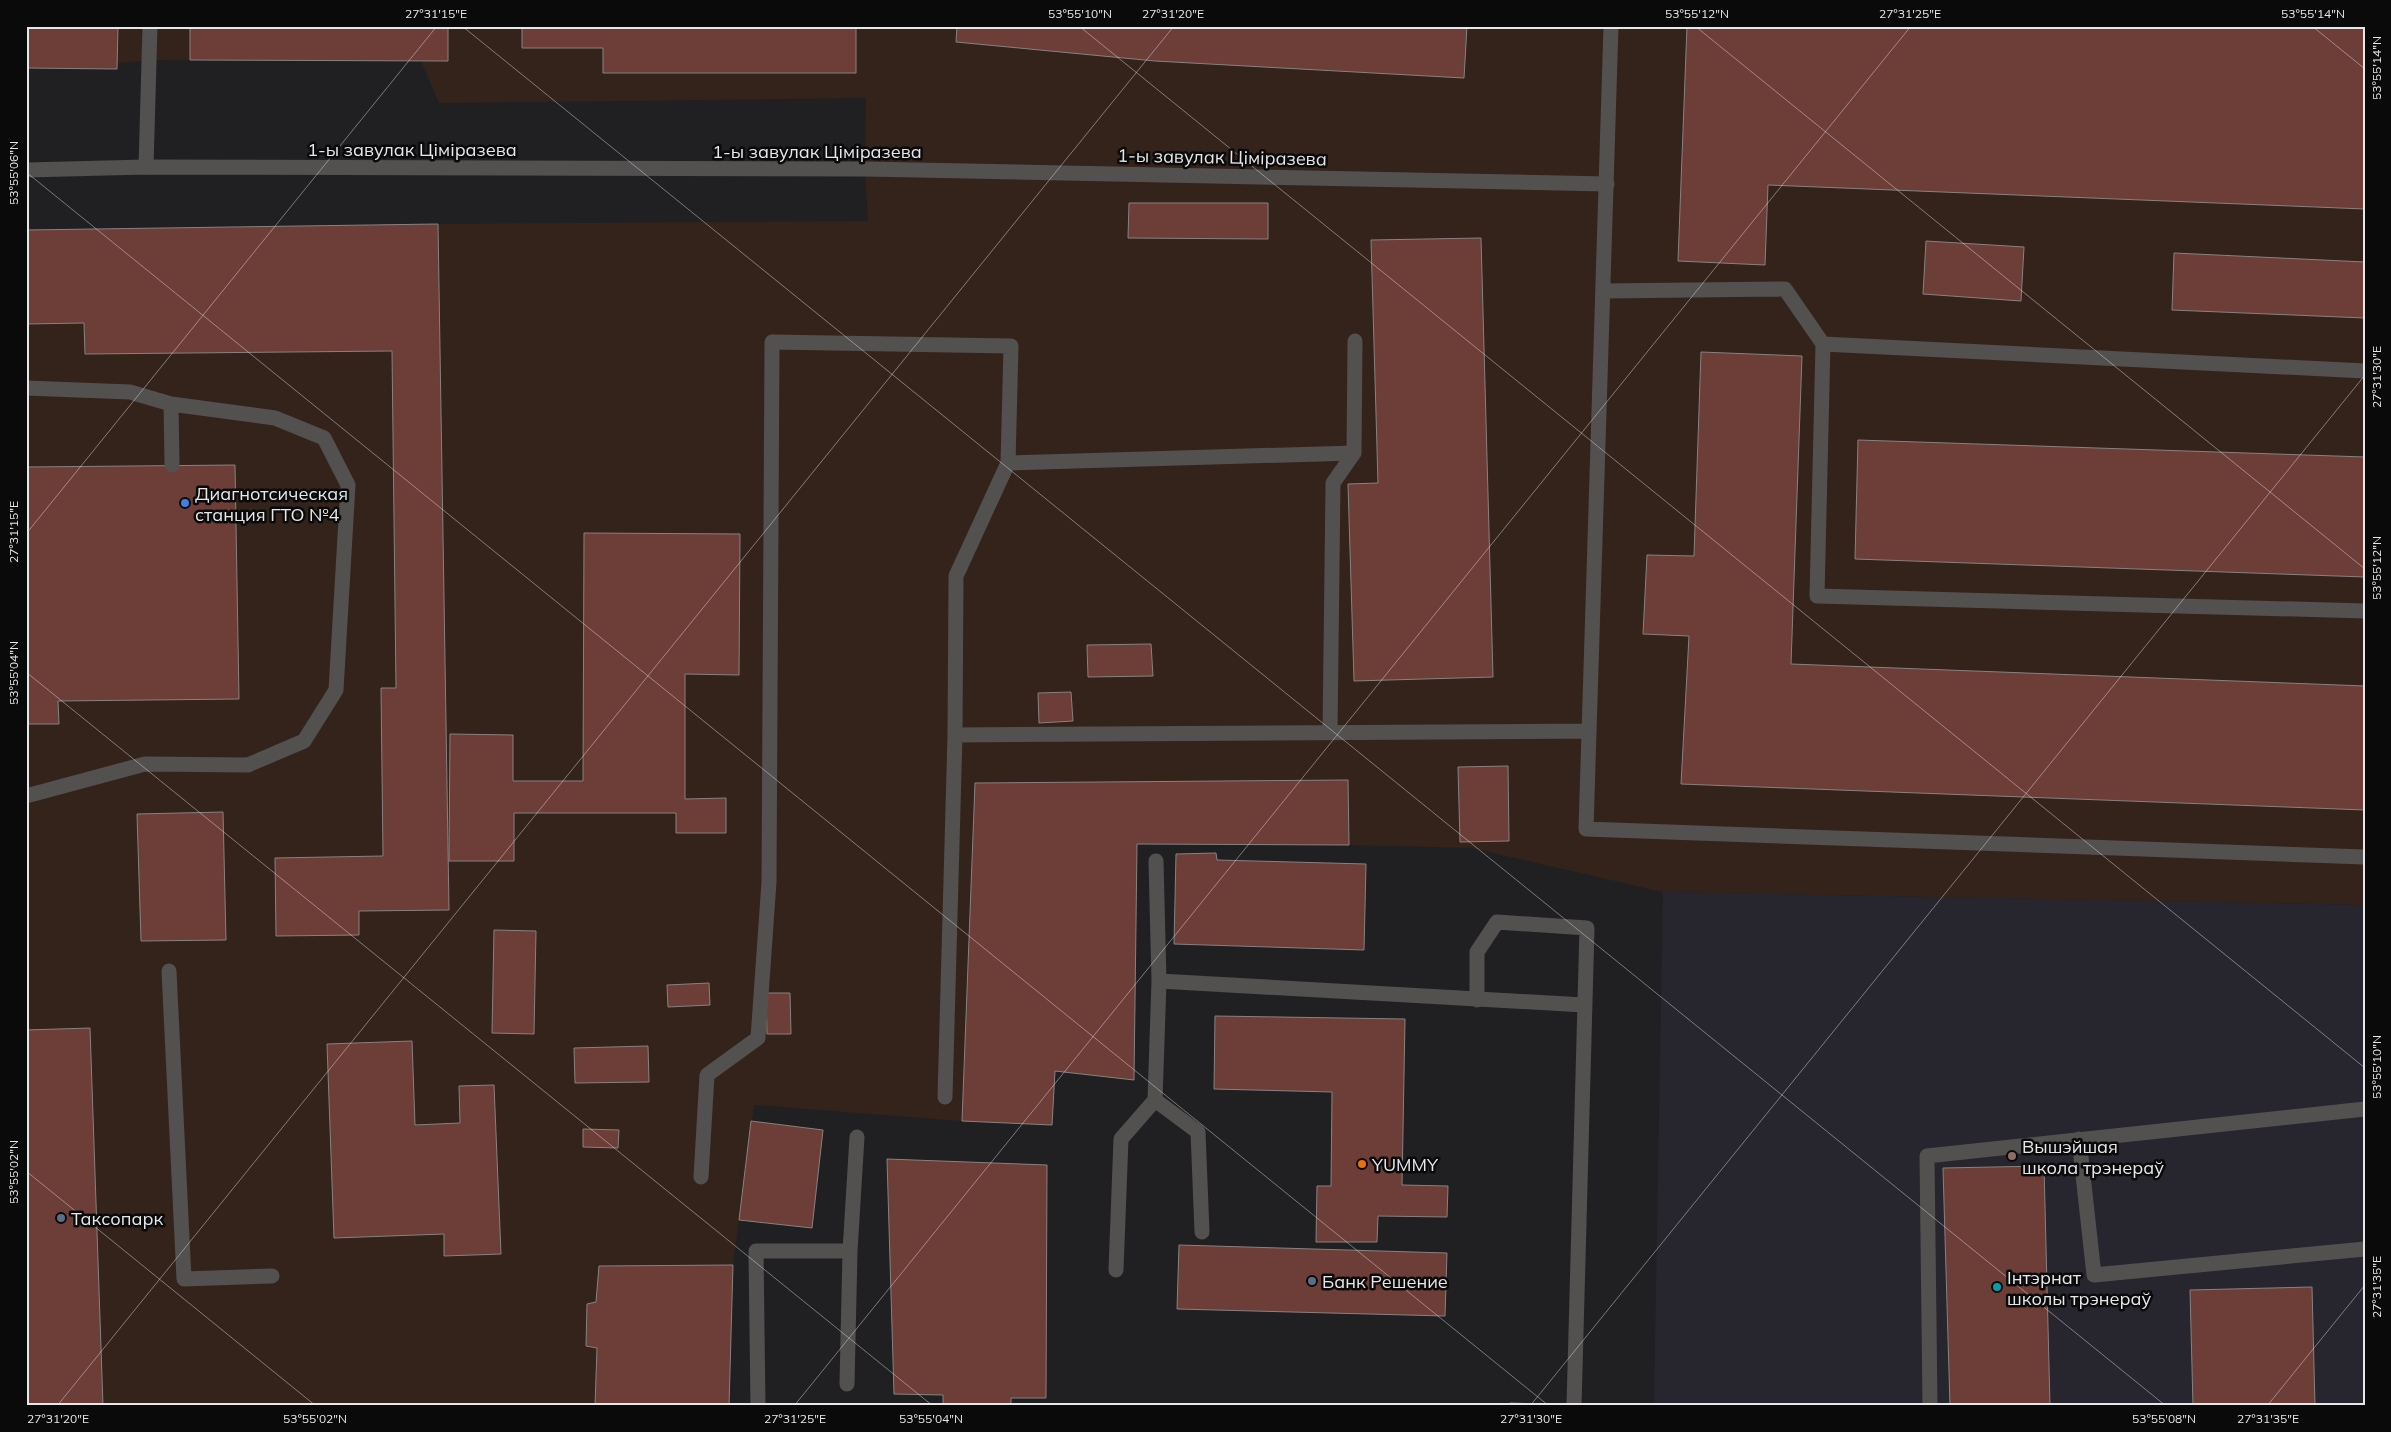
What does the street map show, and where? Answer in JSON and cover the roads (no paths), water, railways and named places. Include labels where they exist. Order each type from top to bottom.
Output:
[{"type":"street","points":[[146,167],[150,26]]},
{"type":"street","points":[[1611,26],[1586,829],[2365,857]]},
{"type":"street","name":"1-ы завулак Ціміразева","points":[[26,170],[146,167],[865,169],[1606,184]]},
{"type":"street","points":[[1603,291],[1785,289],[1823,344],[1817,596],[2365,611]]},
{"type":"street","points":[[1330,733],[1333,483],[1354,453],[1355,341]]},
{"type":"street","points":[[701,1177],[707,1075],[758,1038],[769,882],[772,342],[1012,346],[1008,463],[956,576],[955,735],[945,1097]]},
{"type":"street","points":[[1823,344],[2365,372]]},
{"type":"street","points":[[26,388],[130,392],[171,404],[275,418],[324,438],[348,485],[336,690],[304,741],[248,765],[145,764],[26,796]]},
{"type":"street","points":[[171,404],[172,465]]},
{"type":"street","points":[[1008,463],[1354,453]]},
{"type":"street","points":[[955,735],[1589,731]]},
{"type":"street","points":[[1116,1270],[1121,1139],[1155,1100],[1159,981],[1156,861]]},
{"type":"street","points":[[1477,1000],[1477,952],[1497,922],[1587,928],[1574,1406]]},
{"type":"street","points":[[169,971],[184,1279],[272,1276]]},
{"type":"street","points":[[1159,981],[1584,1005]]},
{"type":"street","points":[[1155,1100],[1198,1132],[1202,1232]]},
{"type":"street","points":[[1930,1406],[1927,1156],[2365,1109]]},
{"type":"street","points":[[846,1384],[850,1251],[857,1137]]},
{"type":"street","points":[[2079,1139],[2094,1275],[2365,1249]]},
{"type":"street","points":[[758,1406],[756,1251],[850,1251]]},
{"type":"place","name":"Диагнотсическая станция ГТО №4","points":[[185,503]]},
{"type":"place","name":"Вышэйшая школа трэнераў","points":[[2012,1156]]},
{"type":"place","name":"YUMMY","points":[[1362,1164]]},
{"type":"place","name":"Таксопарк","points":[[61,1218]]},
{"type":"place","name":"Банк Решение","points":[[1312,1281]]},
{"type":"place","name":"Інтэрнат школы трэнераў","points":[[1997,1287]]}]
